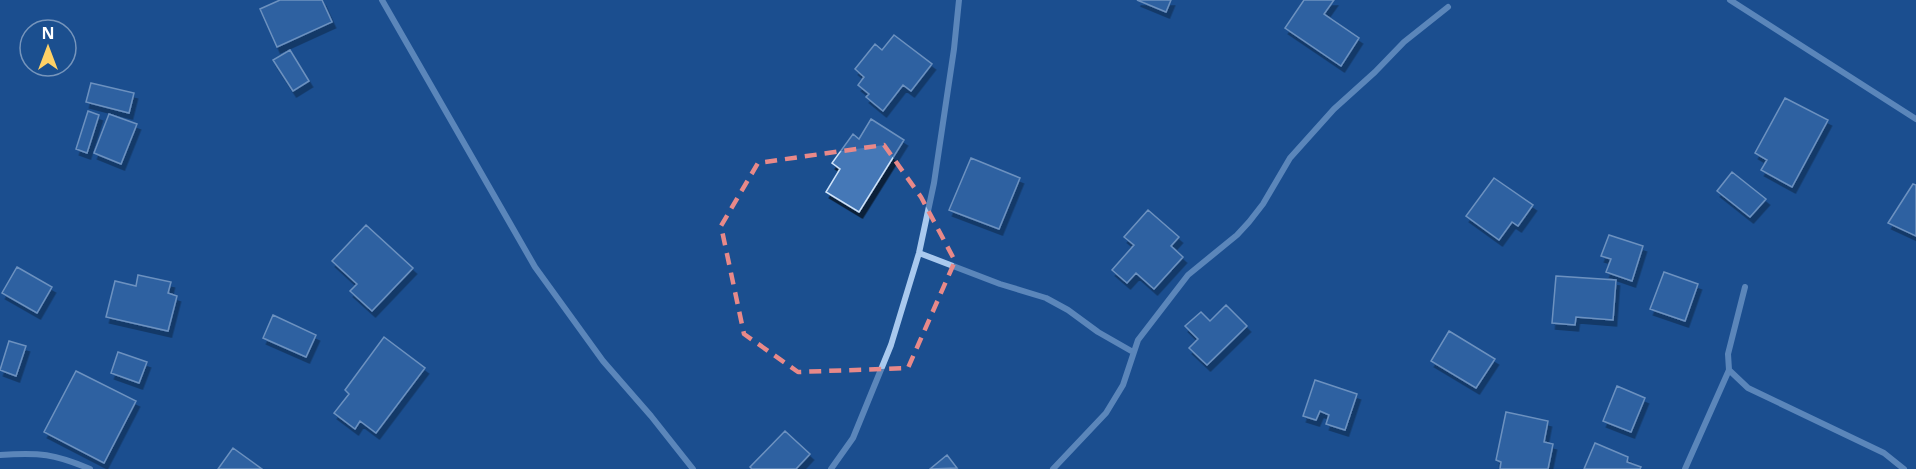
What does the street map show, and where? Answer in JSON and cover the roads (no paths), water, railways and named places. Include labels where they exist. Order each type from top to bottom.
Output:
[{"type":"street","points":[[382,0],[535,267],[603,361],[693,469]]},
{"type":"street","points":[[831,469],[853,438],[891,345],[920,253],[934,183],[959,0]]},
{"type":"street","points":[[1730,0],[1916,118]]},
{"type":"street","points":[[1053,469],[1106,413],[1123,385],[1138,340],[1188,275],[1237,235],[1249,222],[1263,204],[1290,158],[1334,109],[1404,42],[1448,7]]},
{"type":"street","points":[[920,253],[1000,284],[1046,298],[1068,309],[1098,332],[1133,352]]},
{"type":"street","points":[[1685,469],[1729,370],[1728,354],[1745,287]]},
{"type":"street","points":[[1729,370],[1748,388],[1884,453],[1904,469]]},
{"type":"street","points":[[0,455],[32,453],[64,458],[90,469]]}]
